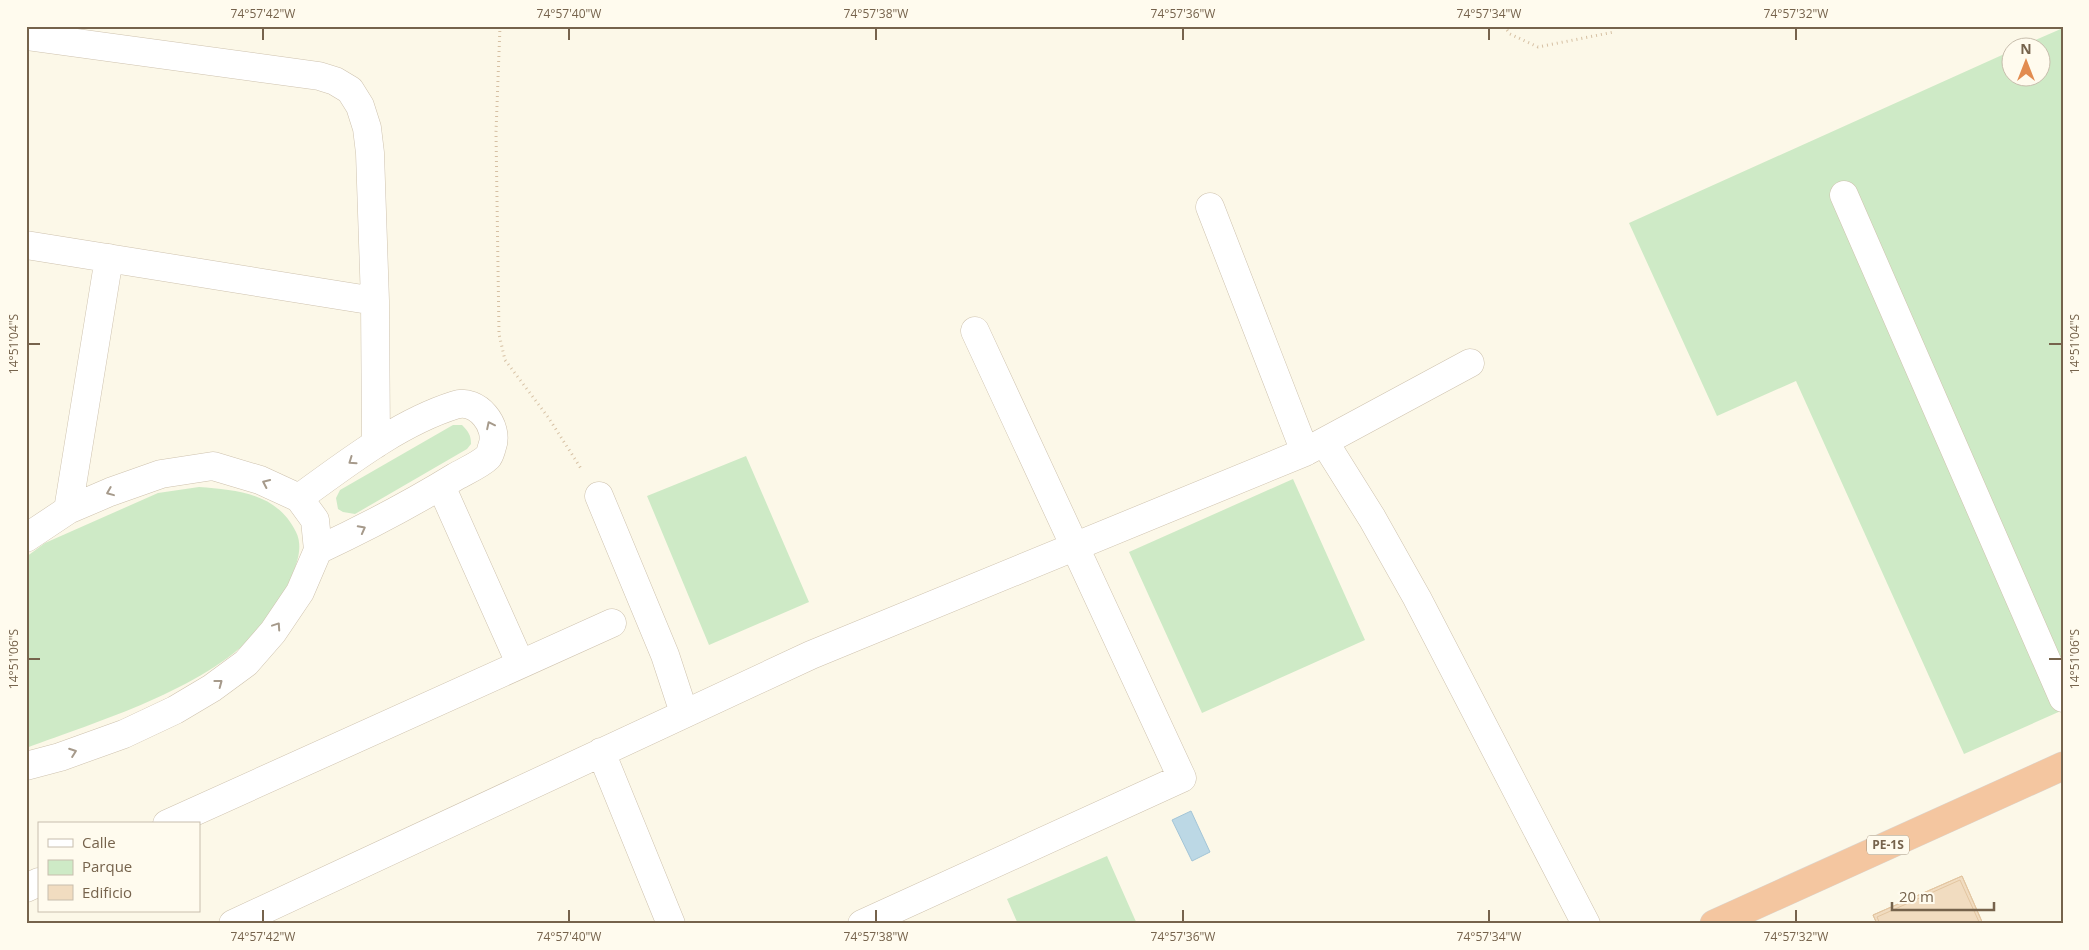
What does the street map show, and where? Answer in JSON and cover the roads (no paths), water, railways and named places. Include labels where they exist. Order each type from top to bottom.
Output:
[{"type":"highway","name":"PE-1S","points":[[1714,924],[2063,766]]},
{"type":"street","points":[[26,36],[320,76],[336,81],[350,90],[360,106],[367,128],[370,153],[375,301],[376,444]]},
{"type":"street","points":[[1844,195],[2063,698]]},
{"type":"street","points":[[1210,207],[1315,447],[1372,518],[1417,598],[1586,924]]},
{"type":"street","points":[[26,245],[375,301]]},
{"type":"street","points":[[68,510],[109,258]]},
{"type":"street","points":[[862,924],[1182,778],[975,332]]},
{"type":"street","points":[[233,924],[811,655],[1315,447],[1470,363]]},
{"type":"street","points":[[298,498],[376,444],[420,420],[457,404],[476,408],[490,421],[496,438],[489,456],[441,486],[360,530],[318,550]]},
{"type":"street","points":[[26,538],[68,510],[110,492],[160,474],[214,466],[260,480],[298,498],[315,520],[318,550],[300,592],[273,632],[246,663],[212,688],[175,710],[124,734],[60,757],[26,766]]},
{"type":"street","points":[[441,486],[520,663]]},
{"type":"street","points":[[599,496],[665,656],[684,713]]},
{"type":"street","points":[[171,822],[612,623]]},
{"type":"street","points":[[601,752],[671,924]]},
{"type":"street","points":[[26,888],[38,882]]},
{"type":"water","points":[[1191,811],[1210,852],[1192,861],[1172,820]]}]
